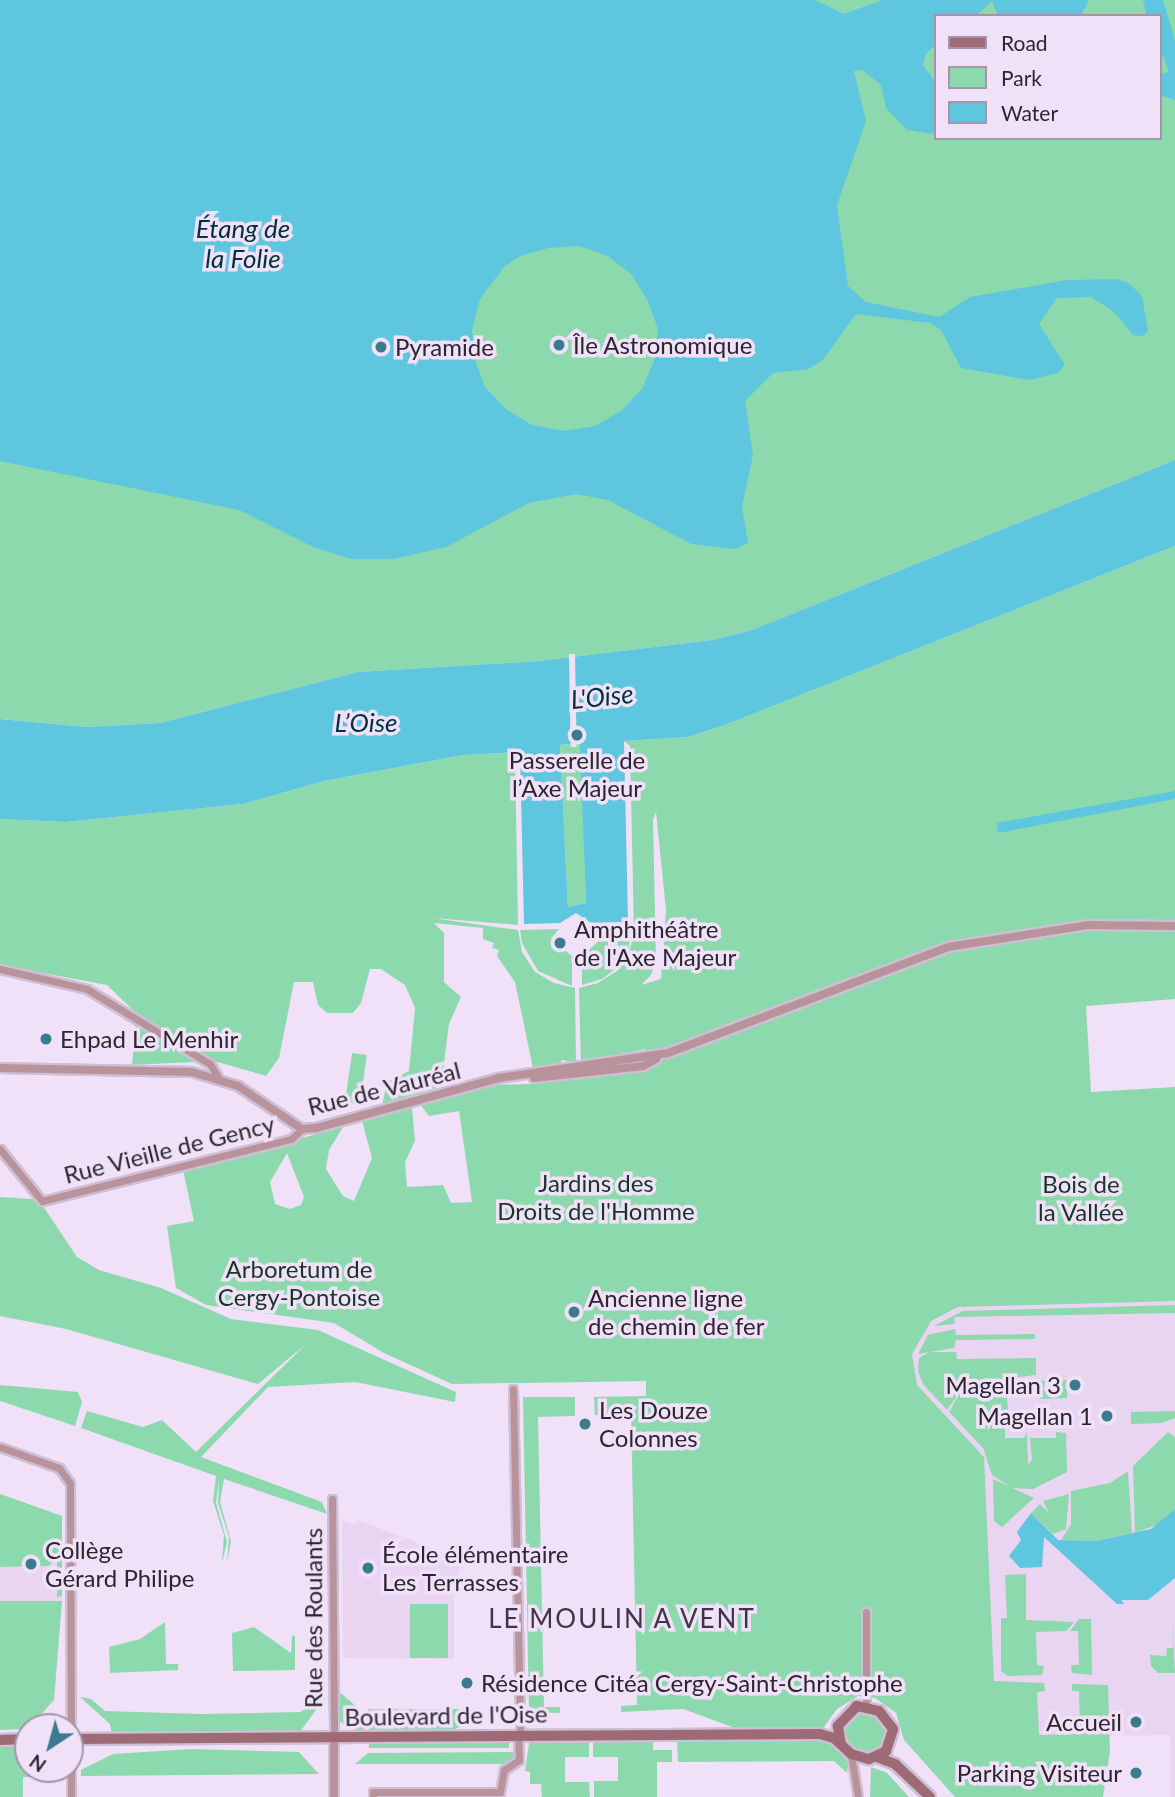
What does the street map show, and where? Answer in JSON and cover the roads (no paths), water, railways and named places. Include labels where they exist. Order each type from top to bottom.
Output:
[{"type":"main road","points":[[900,1768],[891,1742],[889,1721],[866,1706],[850,1710],[822,1734],[852,1754],[900,1768],[930,1797]]},
{"type":"main road","points":[[839,1722],[841,1745]]},
{"type":"main road","name":"Boulevard de l'Oise","points":[[84,1739],[822,1734]]},
{"type":"main road","points":[[873,1758],[891,1742]]},
{"type":"street","name":"Rue de Vauréal","points":[[0,1068],[192,1072],[218,1077],[302,1129],[499,1078],[668,1053],[932,952],[1089,925],[1175,926]]},
{"type":"street","points":[[0,969],[87,989],[210,1064],[218,1077]]},
{"type":"street","name":"Rue Vieille de Gency","points":[[0,1149],[42,1201],[291,1139],[302,1129]]},
{"type":"street","points":[[373,1797],[373,1793],[445,1795],[500,1792],[504,1770],[519,1760],[513,1389]]},
{"type":"street","points":[[0,1447],[61,1469],[70,1483],[70,1713]]},
{"type":"street","name":"Rue des Roulants","points":[[332,1499],[334,1738]]},
{"type":"street","points":[[866,1612],[866,1706]]},
{"type":"street","points":[[334,1738],[334,1797]]},
{"type":"street","points":[[852,1754],[858,1778],[858,1797]]},
{"type":"street","points":[[858,1778],[873,1758]]},
{"type":"water","name":"Étang de la Folie","points":[[0,0],[815,0],[844,14],[883,0],[1089,0],[1082,14],[997,14],[992,1],[978,14],[934,14],[934,46],[926,54],[923,65],[934,80],[934,134],[907,130],[886,108],[881,85],[862,70],[854,71],[866,121],[837,205],[848,286],[866,302],[939,317],[970,297],[1067,280],[1117,279],[1130,284],[1142,296],[1148,331],[1143,336],[1133,335],[1113,311],[1091,297],[1057,298],[1039,324],[1065,365],[1058,373],[1029,380],[961,368],[941,330],[930,323],[856,314],[823,360],[808,369],[773,373],[745,401],[753,455],[742,507],[748,543],[734,549],[691,544],[608,500],[576,494],[529,503],[446,547],[394,559],[351,559],[313,547],[239,510],[0,461]],"holes":[[[579,246],[608,256],[632,275],[648,301],[658,329],[654,361],[642,389],[621,411],[595,426],[564,431],[532,425],[507,410],[485,387],[475,360],[472,330],[480,299],[504,267],[520,256],[548,248]]]},
{"type":"water","points":[[1143,0],[1163,0],[1175,41],[1175,100],[1161,96],[1161,74],[1169,72],[1161,51],[1161,14],[1146,14]]},
{"type":"water","name":"L’Oise","points":[[1175,460],[1175,546],[725,725],[688,737],[624,741],[628,922],[591,923],[576,913],[560,923],[524,924],[520,752],[463,755],[324,781],[243,804],[65,822],[0,819],[0,719],[86,727],[160,723],[358,672],[539,661],[712,640],[752,630]],"holes":[[[580,743],[586,903],[568,907],[560,745]]]},
{"type":"water","points":[[1175,791],[1175,799],[998,833],[997,823]]},
{"type":"water","points":[[1175,1509],[1175,1578],[1148,1600],[1121,1600],[1124,1604],[1117,1604],[1044,1537],[1042,1567],[1020,1568],[1009,1556],[1021,1540],[1017,1532],[1031,1513],[1058,1540],[1096,1541],[1151,1529]]},
{"type":"place","name":"Île Astronomique","points":[[559,345]]},
{"type":"place","name":"Pyramide","points":[[381,347]]},
{"type":"place","name":"Passerelle de l’Axe Majeur","points":[[577,735]]},
{"type":"place","name":"Amphithéâtre de l'Axe Majeur","points":[[560,943]]},
{"type":"place","name":"Ehpad Le Menhir","points":[[46,1039]]},
{"type":"place","name":"Ancienne ligne de chemin de fer","points":[[574,1312]]},
{"type":"place","name":"Magellan 3","points":[[1075,1385]]},
{"type":"place","name":"Magellan 1","points":[[1107,1416]]},
{"type":"place","name":"Les Douze Colonnes","points":[[585,1424]]},
{"type":"place","name":"Collège Gérard Philipe","points":[[31,1564]]},
{"type":"place","name":"École élémentaire Les Terrasses","points":[[368,1568]]},
{"type":"place","name":"Résidence Citéa Cergy-Saint-Christophe","points":[[467,1683]]},
{"type":"place","name":"Accueil","points":[[1136,1722]]},
{"type":"place","name":"Parking Visiteur","points":[[1136,1773]]},
{"type":"district","name":"LE MOULIN A VENT","points":[[622,1619]]},
{"type":"water label","name":"L'Oise","points":[[602,697]]},
{"type":"park label","name":"Jardins des Droits de l'Homme","points":[[596,1197]]},
{"type":"park label","name":"Bois de la Vallée","points":[[1081,1198]]},
{"type":"park label","name":"Arboretum de Cergy‐Pontoise","points":[[299,1283]]}]
